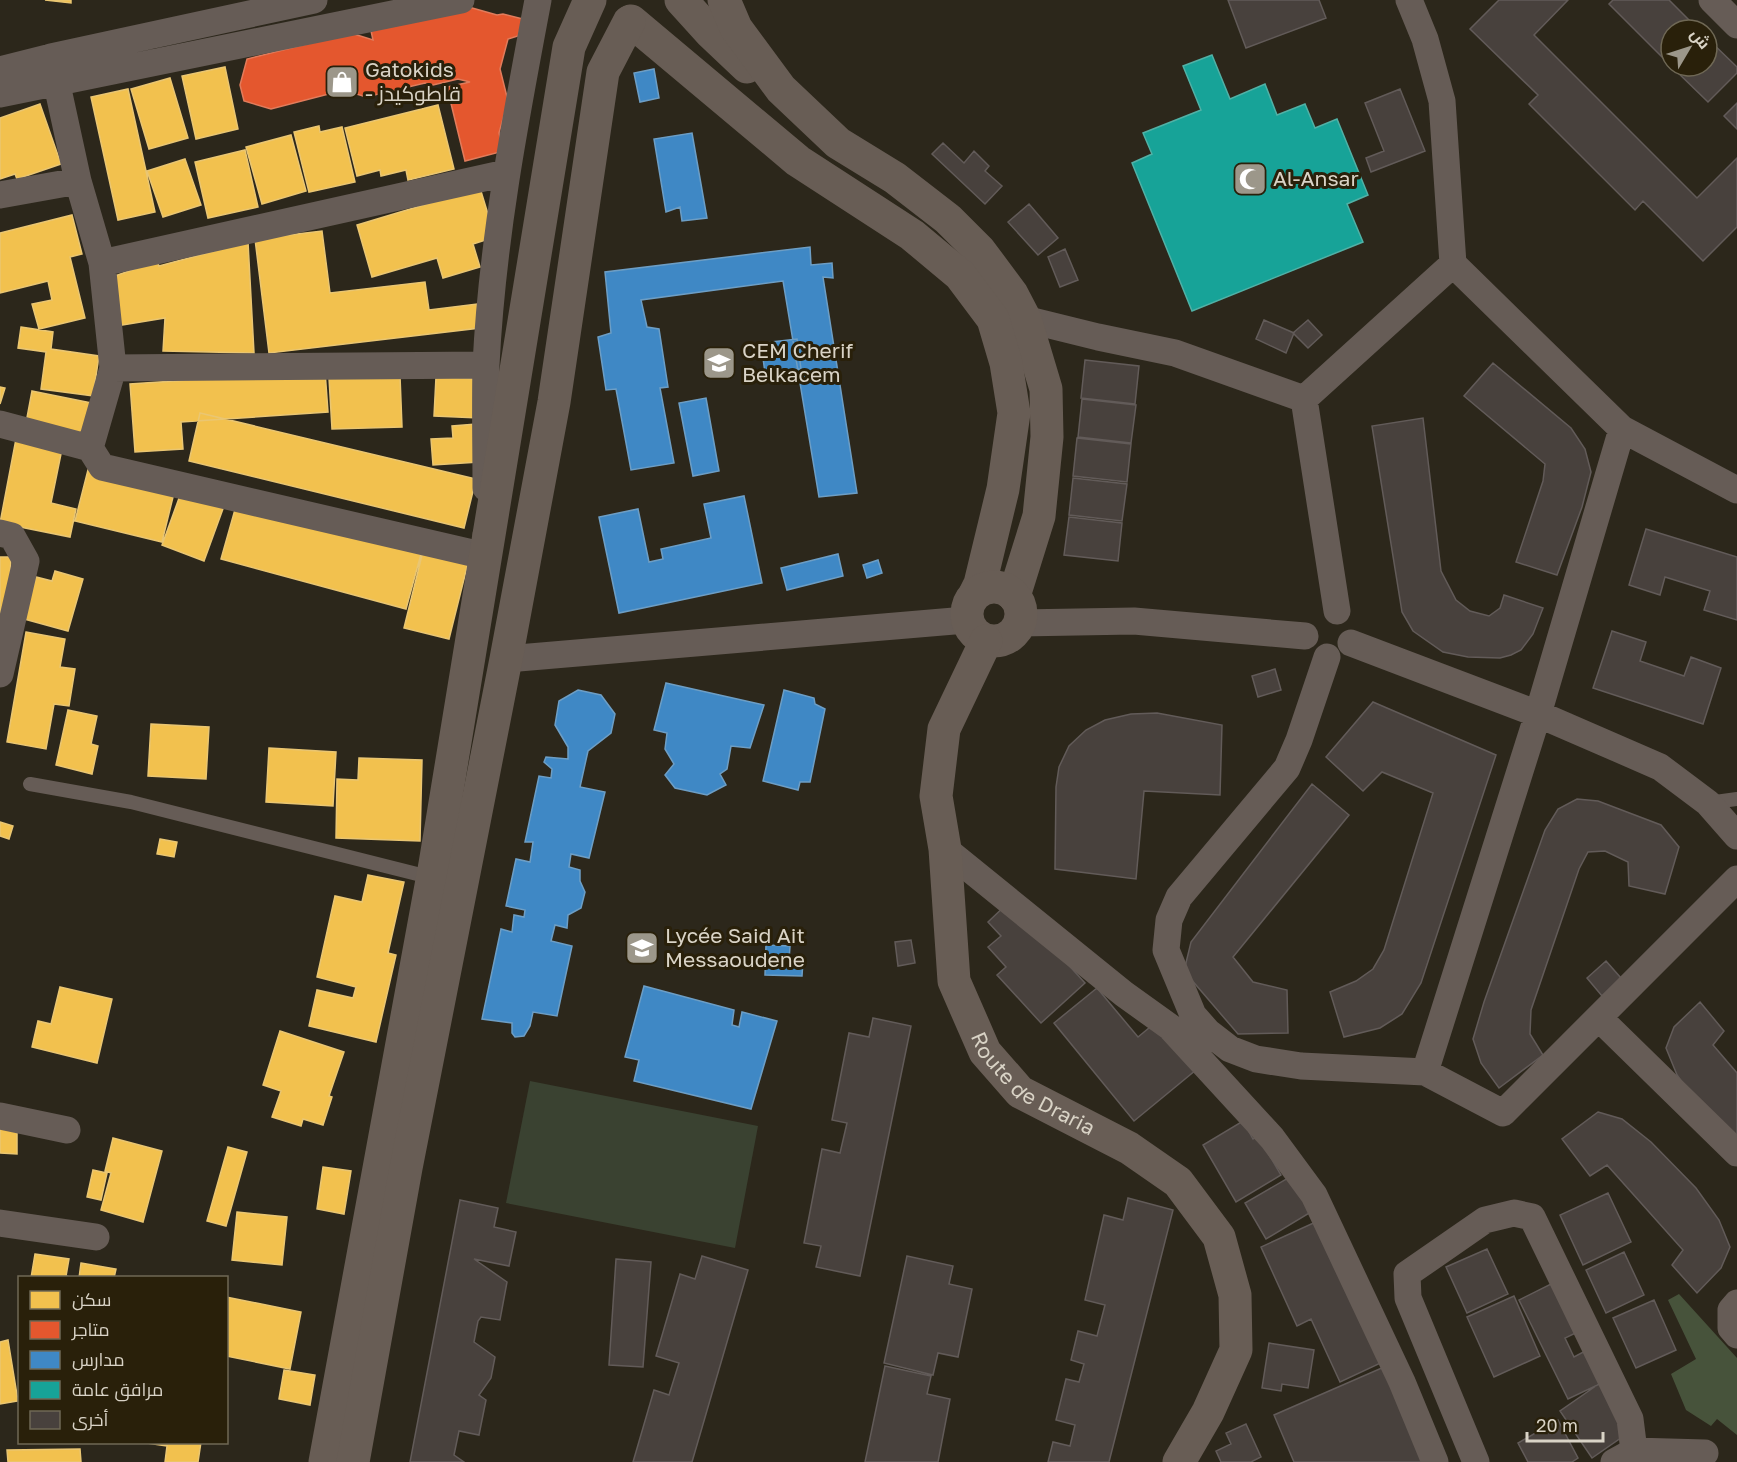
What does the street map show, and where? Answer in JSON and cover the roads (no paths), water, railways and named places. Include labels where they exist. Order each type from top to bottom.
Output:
[{"type":"main road","name":"Route de Draria","points":[[591,0],[612,18],[630,22],[798,161],[912,234],[960,275],[993,320],[1006,363],[1014,413],[1003,489],[980,584],[976,618],[944,729],[936,796],[945,849],[954,981],[985,1052],[1020,1092],[1130,1148],[1178,1182],[1219,1237],[1235,1295],[1236,1350],[1208,1412],[1179,1462]]},
{"type":"main road","points":[[325,1462],[433,878],[569,47],[591,0]]},
{"type":"main road","points":[[353,1462],[406,1168],[554,402],[603,72],[630,22],[647,17],[659,9],[664,0]]},
{"type":"main road","points":[[681,0],[745,65],[838,143],[895,178],[948,219],[981,251],[1012,294],[1025,319],[1046,389],[1047,437],[1039,516],[1017,609],[1010,636],[1002,640],[976,618],[991,587],[999,587],[1017,609]]},
{"type":"main road","points":[[724,0],[736,28],[781,89],[838,143]]},
{"type":"street","points":[[0,94],[54,69],[314,0]]},
{"type":"street","points":[[0,70],[54,69],[462,0]]},
{"type":"street","points":[[0,424],[90,448],[102,467],[485,556],[486,365],[506,173],[538,0]]},
{"type":"street","points":[[1410,0],[1425,39],[1442,101],[1453,264],[1622,429],[1737,490]]},
{"type":"street","points":[[1712,0],[1737,25]]},
{"type":"street","points":[[54,69],[78,181],[102,263],[113,368],[90,448]]},
{"type":"street","points":[[102,263],[506,173]]},
{"type":"street","points":[[0,195],[78,181]]},
{"type":"street","points":[[1304,399],[1453,264]]},
{"type":"street","points":[[1025,319],[1175,353],[1304,399]]},
{"type":"street","points":[[113,368],[486,365]]},
{"type":"street","points":[[1304,399],[1337,611]]},
{"type":"street","points":[[1425,1072],[1538,714],[1622,429]]},
{"type":"street","points":[[0,532],[12,536],[26,561],[0,674]]},
{"type":"street","points":[[1017,609],[1305,636]]},
{"type":"street","points":[[1329,609],[1337,611],[1349,621],[1353,635],[1351,643],[1341,654],[1327,657],[1312,651],[1305,636],[1309,621],[1314,615],[1329,609]]},
{"type":"street","points":[[506,659],[976,618]]},
{"type":"street","points":[[1351,643],[1538,714],[1660,767],[1708,803],[1737,836]]},
{"type":"street","points":[[1327,657],[1287,768],[1179,897],[1169,920],[1167,951],[1192,1015],[1208,1032],[1230,1049],[1256,1059],[1300,1066],[1425,1072],[1503,1113],[1737,879]]},
{"type":"street","points":[[945,849],[1124,994],[1170,1027],[1272,1138],[1314,1195],[1402,1382],[1435,1462]]},
{"type":"street","points":[[1599,1017],[1737,1154]]},
{"type":"street","points":[[0,1116],[67,1130]]},
{"type":"street","points":[[1476,1462],[1408,1298],[1407,1274],[1485,1220],[1514,1213],[1532,1216],[1630,1419],[1624,1456],[1705,1453]]},
{"type":"street","points":[[0,1223],[96,1237]]},
{"type":"street","points":[[1737,1303],[1731,1310],[1731,1328],[1737,1335]]},
{"type":"lane","points":[[30,784],[131,802],[433,878]]},
{"type":"lane","points":[[1708,803],[1737,799]]},
{"type":"place","name":"Gatokids - قاطوكيدز","points":[[342,82]]},
{"type":"place","name":"Al-Ansar","points":[[1250,179]]},
{"type":"place","name":"CEM Cherif Belkacem","points":[[719,363]]},
{"type":"place","name":"Lycée Said Ait Messaoudene","points":[[642,948]]}]
